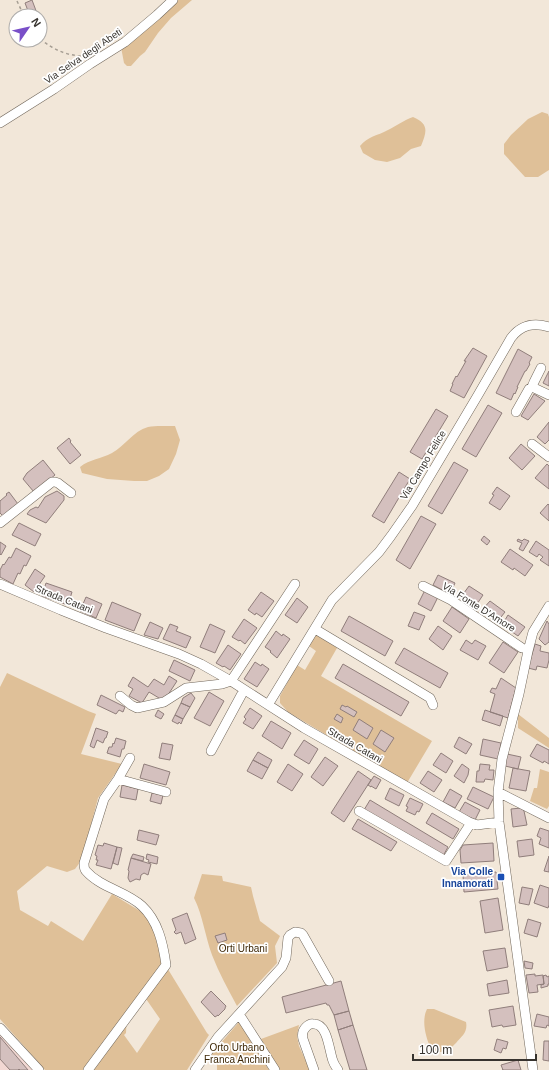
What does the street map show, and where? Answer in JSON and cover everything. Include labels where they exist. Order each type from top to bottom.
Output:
[{"type":"street","name":"Via Selva degli Abeti","points":[[0,123],[125,42],[173,0]]},
{"type":"street","name":"Via Campo Felice","points":[[268,705],[332,600],[379,552],[412,506],[512,336],[521,328],[527,326],[536,324],[549,327]]},
{"type":"street","points":[[516,412],[529,389],[532,387],[541,368]]},
{"type":"street","points":[[532,387],[549,395]]},
{"type":"street","points":[[532,444],[549,456]]},
{"type":"street","points":[[0,523],[52,482],[58,483],[70,493]]},
{"type":"street","name":"Strada Catani","points":[[0,584],[106,628],[185,656],[231,681],[304,728],[471,823],[477,825],[499,822]]},
{"type":"street","points":[[120,696],[130,705],[137,708],[164,702],[186,688],[222,684],[231,681],[294,584]]},
{"type":"street","name":"Via Fonte D'Amore","points":[[423,586],[451,600],[522,648]]},
{"type":"street","points":[[522,678],[519,675],[522,648],[549,606]]},
{"type":"street","points":[[315,629],[430,698],[433,706]]},
{"type":"street","points":[[533,632],[502,759],[498,792],[499,822],[533,1070]]},
{"type":"street","points":[[211,751],[244,690]]},
{"type":"street","points":[[88,1070],[166,965],[160,935],[154,921],[147,912],[135,900],[98,880],[85,870],[84,867],[104,799],[130,758]]},
{"type":"street","points":[[118,778],[166,792]]},
{"type":"street","points":[[498,792],[549,818]]},
{"type":"street","points":[[359,811],[446,861],[471,823]]},
{"type":"street","points":[[195,1070],[218,1037],[282,967],[286,958],[288,938],[292,933],[301,933],[305,937],[329,981]]},
{"type":"street","points":[[239,1014],[275,1070]]},
{"type":"street","points":[[314,1070],[302,1035],[306,1027],[314,1024],[320,1025],[324,1030],[333,1062],[338,1070]]},
{"type":"street","points":[[0,1028],[39,1070]]},
{"type":"path","points":[[48,45],[66,54],[74,56],[87,56]]},
{"type":"shaded area","points":[[0,1032],[33,1070],[0,1070]]},
{"type":"green space","points":[[174,0],[192,0],[171,18],[158,33],[145,52],[131,66],[127,66],[124,63],[121,47]]},
{"type":"green space","points":[[542,112],[548,114],[549,117],[549,170],[538,177],[525,177],[504,154],[504,144],[528,119]]},
{"type":"green space","points":[[413,117],[422,122],[425,128],[425,136],[421,146],[411,149],[400,158],[387,162],[375,160],[363,153],[360,146],[366,140]]},
{"type":"green space","points":[[153,426],[175,426],[180,440],[176,454],[169,469],[159,476],[147,481],[134,481],[107,479],[82,473],[80,467],[88,462],[104,457],[117,450],[133,435],[143,429]]},
{"type":"green space","points":[[316,634],[337,648],[321,676],[432,741],[407,783],[288,712],[280,703],[280,696],[297,665],[305,670],[316,651],[309,646]]},
{"type":"green space","points":[[7,673],[96,714],[81,754],[122,764],[98,798],[81,861],[75,869],[67,872],[47,866],[17,891],[20,910],[48,926],[51,921],[83,941],[112,894],[145,914],[155,931],[162,961],[159,970],[127,1014],[126,1033],[124,1035],[137,1053],[160,1019],[144,996],[166,966],[209,1035],[187,1070],[45,1070],[0,1019],[0,687]]},
{"type":"green space","points":[[518,714],[549,738],[549,748],[518,728]]},
{"type":"green space","points":[[540,769],[549,772],[549,806],[547,809],[530,801],[534,788],[537,788]]},
{"type":"green space","name":"Orti Urbani","points":[[202,874],[222,876],[223,881],[251,887],[260,921],[280,936],[275,946],[277,963],[237,1006],[212,955],[200,912],[194,898]]},
{"type":"green space","points":[[427,1009],[434,1009],[466,1022],[464,1034],[450,1049],[444,1052],[431,1049],[427,1040],[424,1019]]},
{"type":"green space","name":"Orto Urbano Franca Anchini","points":[[239,1022],[269,1070],[217,1070],[217,1064],[208,1057]]},
{"type":"green space","points":[[299,1025],[297,1036],[299,1046],[310,1070],[280,1070],[261,1039]]},
{"type":"building","points":[[32,0],[35,8],[27,8],[25,3]]},
{"type":"building","points":[[473,348],[487,356],[464,398],[450,391],[456,376],[457,377],[466,361],[464,361]]},
{"type":"building","points":[[518,349],[532,357],[529,363],[530,364],[511,400],[496,393]]},
{"type":"building","points":[[549,371],[549,386],[543,383]]},
{"type":"building","points":[[534,394],[545,401],[528,420],[521,416]]},
{"type":"building","points":[[488,405],[502,413],[476,457],[462,449]]},
{"type":"building","points":[[436,409],[448,416],[422,459],[410,452]]},
{"type":"building","points":[[549,422],[549,440],[545,444],[537,437]]},
{"type":"building","points":[[69,438],[71,441],[70,442],[81,455],[70,464],[57,448]]},
{"type":"building","points":[[521,444],[535,456],[522,470],[509,458]]},
{"type":"building","points":[[43,460],[55,475],[34,492],[23,479],[27,473]]},
{"type":"building","points":[[454,462],[468,470],[442,514],[428,506]]},
{"type":"building","points":[[547,464],[549,466],[549,489],[535,478]]},
{"type":"building","points":[[399,472],[410,479],[384,523],[372,516]]},
{"type":"building","points":[[497,487],[510,496],[500,510],[489,503],[494,495],[492,494]]},
{"type":"building","points":[[57,491],[64,496],[64,500],[46,523],[27,514],[30,510],[36,507],[38,508],[45,497]]},
{"type":"building","points":[[9,492],[18,504],[3,516],[0,513],[0,501]]},
{"type":"building","points":[[548,504],[549,505],[549,521],[540,513]]},
{"type":"building","points":[[421,516],[436,524],[410,569],[396,560]]},
{"type":"building","points":[[19,523],[41,534],[35,546],[12,535]]},
{"type":"building","points":[[484,536],[490,541],[487,545],[481,540]]},
{"type":"building","points":[[518,539],[522,541],[524,539],[529,541],[523,551],[519,549],[522,543],[517,541]]},
{"type":"building","points":[[536,541],[549,550],[549,566],[540,560],[543,557],[539,554],[537,557],[529,552]]},
{"type":"building","points":[[0,542],[6,546],[1,555],[0,554]]},
{"type":"building","points":[[16,548],[31,556],[26,566],[24,565],[20,574],[18,573],[13,584],[0,577],[0,570],[9,557],[11,558]]},
{"type":"building","points":[[510,549],[533,565],[525,576],[514,568],[513,570],[501,562]]},
{"type":"building","points":[[35,569],[45,576],[34,592],[25,585]]},
{"type":"building","points":[[438,575],[455,583],[450,594],[433,585]]},
{"type":"building","points":[[46,583],[72,592],[68,605],[42,596]]},
{"type":"building","points":[[469,586],[483,595],[475,607],[461,597]]},
{"type":"building","points":[[425,590],[438,597],[431,611],[418,604]]},
{"type":"building","points":[[261,592],[274,601],[262,617],[256,613],[255,615],[248,610]]},
{"type":"building","points":[[86,597],[102,604],[96,618],[80,611]]},
{"type":"building","points":[[297,598],[308,607],[297,623],[285,615]]},
{"type":"building","points":[[490,601],[505,612],[497,622],[482,610]]},
{"type":"building","points":[[112,602],[141,614],[134,631],[105,620]]},
{"type":"building","points":[[452,607],[469,619],[460,633],[443,621]]},
{"type":"building","points":[[414,612],[425,616],[419,630],[408,626]]},
{"type":"building","points":[[508,615],[525,627],[518,636],[502,625]]},
{"type":"building","points":[[349,616],[393,641],[385,656],[341,631]]},
{"type":"building","points":[[244,619],[257,628],[245,644],[232,637]]},
{"type":"building","points":[[547,621],[549,624],[549,642],[545,645],[539,639]]},
{"type":"building","points":[[150,622],[163,628],[158,639],[144,635]]},
{"type":"building","points":[[170,624],[178,627],[176,631],[191,637],[186,648],[163,639]]},
{"type":"building","points":[[210,624],[225,631],[215,653],[200,647]]},
{"type":"building","points":[[438,626],[452,636],[443,650],[429,639]]},
{"type":"building","points":[[276,631],[282,636],[283,634],[290,639],[277,658],[265,647]]},
{"type":"building","points":[[466,640],[472,644],[475,640],[486,646],[478,660],[460,650]]},
{"type":"building","points":[[503,642],[518,652],[504,673],[489,663]]},
{"type":"building","points":[[535,644],[541,646],[540,651],[549,653],[547,668],[537,666],[536,670],[528,668]]},
{"type":"building","points":[[228,645],[241,654],[230,670],[216,663]]},
{"type":"building","points":[[404,648],[448,673],[440,688],[395,663]]},
{"type":"building","points":[[174,660],[195,670],[190,681],[169,671]]},
{"type":"building","points":[[255,662],[261,666],[262,664],[269,669],[257,687],[244,679]]},
{"type":"building","points":[[343,664],[409,702],[401,716],[335,678]]},
{"type":"building","points":[[169,676],[177,681],[164,701],[149,692],[142,703],[129,696],[133,689],[128,686],[133,677],[148,687],[154,679],[164,685]]},
{"type":"building","points":[[501,678],[516,688],[508,718],[490,712],[495,694],[490,692],[492,688],[496,689]]},
{"type":"building","points":[[209,692],[224,701],[210,726],[194,718]]},
{"type":"building","points":[[191,693],[195,698],[190,707],[181,703],[183,698]]},
{"type":"building","points":[[101,695],[125,707],[123,712],[119,710],[116,714],[97,705]]},
{"type":"building","points":[[181,703],[190,707],[183,719],[175,715]]},
{"type":"building","points":[[342,705],[347,706],[357,712],[354,717],[340,709]]},
{"type":"building","points":[[250,708],[262,716],[253,729],[243,723],[246,719],[244,717]]},
{"type":"building","points":[[158,710],[164,714],[161,719],[155,716]]},
{"type":"building","points":[[485,710],[503,716],[500,726],[482,720]]},
{"type":"building","points":[[337,714],[343,718],[341,723],[334,719]]},
{"type":"building","points":[[175,715],[183,719],[181,724],[179,722],[178,724],[172,721]]},
{"type":"building","points":[[359,719],[373,728],[367,739],[353,730]]},
{"type":"building","points":[[271,721],[291,733],[282,749],[262,736]]},
{"type":"building","points":[[96,728],[108,732],[103,743],[97,740],[94,748],[90,746]]},
{"type":"building","points":[[381,730],[394,738],[385,752],[373,744]]},
{"type":"building","points":[[459,737],[472,744],[466,754],[454,747]]},
{"type":"building","points":[[116,738],[126,741],[120,757],[107,753],[109,747],[112,747],[113,743],[114,744]]},
{"type":"building","points":[[483,739],[501,743],[498,759],[480,755]]},
{"type":"building","points":[[304,740],[318,749],[309,764],[294,755]]},
{"type":"building","points":[[162,743],[173,745],[170,760],[159,758]]},
{"type":"building","points":[[537,744],[549,750],[549,764],[544,761],[543,763],[530,756]]},
{"type":"building","points":[[258,752],[272,760],[268,768],[253,760]]},
{"type":"building","points":[[441,753],[453,761],[446,773],[433,765]]},
{"type":"building","points":[[507,754],[521,757],[518,769],[505,766]]},
{"type":"building","points":[[325,757],[338,766],[323,786],[311,777]]},
{"type":"building","points":[[253,760],[268,768],[262,779],[247,771]]},
{"type":"building","points":[[144,764],[170,772],[166,785],[140,778]]},
{"type":"building","points":[[288,764],[303,774],[292,791],[277,782]]},
{"type":"building","points":[[462,764],[469,769],[464,783],[454,776]]},
{"type":"building","points":[[480,764],[490,765],[489,770],[494,770],[493,780],[485,779],[484,782],[476,782],[477,771],[479,771]]},
{"type":"building","points":[[513,768],[530,771],[526,791],[509,788]]},
{"type":"building","points":[[358,771],[371,780],[344,822],[331,813]]},
{"type":"building","points":[[428,771],[442,780],[434,792],[420,783]]},
{"type":"building","points":[[374,776],[381,780],[376,789],[368,785]]},
{"type":"building","points":[[122,785],[138,789],[136,800],[120,797]]},
{"type":"building","points":[[473,787],[494,797],[488,809],[467,799]]},
{"type":"building","points":[[390,788],[404,795],[399,806],[385,799]]},
{"type":"building","points":[[450,789],[462,796],[455,808],[443,802]]},
{"type":"building","points":[[152,793],[163,795],[161,804],[150,801]]},
{"type":"building","points":[[410,798],[423,804],[419,812],[417,811],[415,815],[406,811],[408,807],[406,806]]},
{"type":"building","points":[[370,800],[448,847],[443,856],[364,810]]},
{"type":"building","points":[[465,802],[480,810],[475,820],[459,812]]},
{"type":"building","points":[[521,808],[524,811],[527,825],[513,827],[511,809]]},
{"type":"building","points":[[432,813],[459,829],[453,839],[426,823]]},
{"type":"building","points":[[358,819],[397,842],[391,851],[352,829]]},
{"type":"building","points":[[540,828],[549,831],[549,848],[539,844],[541,838],[537,836]]},
{"type":"building","points":[[139,830],[159,835],[156,845],[137,840]]},
{"type":"building","points":[[532,839],[534,855],[519,857],[517,841]]},
{"type":"building","points":[[104,843],[117,847],[111,869],[96,865],[98,860],[96,860],[97,856],[95,855],[98,845],[103,846]]},
{"type":"building","points":[[493,843],[494,861],[461,863],[460,850],[463,845]]},
{"type":"building","points":[[117,847],[122,848],[118,865],[113,863]]},
{"type":"building","points":[[133,854],[144,857],[143,861],[131,858]]},
{"type":"building","points":[[147,854],[158,857],[157,864],[148,862],[149,860],[146,859]]},
{"type":"building","points":[[549,856],[549,872],[544,871]]},
{"type":"building","points":[[131,858],[151,864],[148,875],[144,873],[141,875],[140,880],[136,879],[130,882],[128,878],[128,870]]},
{"type":"building","points":[[496,872],[498,889],[464,892],[463,875]]},
{"type":"building","points":[[540,885],[549,888],[548,908],[534,903]]},
{"type":"building","points":[[522,887],[533,889],[529,905],[519,903]]},
{"type":"building","points":[[498,898],[503,930],[485,933],[480,901]]},
{"type":"building","points":[[187,913],[196,939],[185,944],[181,932],[176,934],[174,932],[176,930],[172,919]]},
{"type":"building","points":[[528,919],[541,923],[537,937],[524,933]]},
{"type":"building","points":[[225,933],[227,940],[218,943],[215,936]]},
{"type":"building","points":[[505,948],[508,967],[487,971],[483,951]]},
{"type":"building","points":[[524,961],[533,963],[532,969],[525,968]]},
{"type":"building","points":[[535,974],[535,976],[543,975],[544,984],[537,985],[538,992],[529,993],[526,975]]},
{"type":"building","points":[[546,975],[547,977],[549,976],[549,984],[548,986],[541,988],[541,985],[544,984],[543,976]]},
{"type":"building","points":[[507,980],[509,993],[489,996],[487,984]]},
{"type":"building","points":[[341,981],[349,1011],[334,1015],[329,1005],[326,1003],[286,1013],[282,997]]},
{"type":"building","points":[[211,991],[226,1006],[218,1016],[215,1017],[201,1002]]},
{"type":"building","points":[[513,1006],[516,1025],[492,1027],[489,1010]]},
{"type":"building","points":[[349,1011],[353,1025],[338,1030],[334,1015]]},
{"type":"building","points":[[537,1014],[549,1017],[549,1026],[547,1025],[546,1028],[534,1026]]},
{"type":"building","points":[[353,1025],[367,1070],[350,1070],[338,1030]]},
{"type":"building","points":[[0,1037],[28,1070],[10,1070],[0,1059]]},
{"type":"building","points":[[497,1039],[508,1042],[506,1049],[503,1048],[501,1053],[494,1050]]},
{"type":"building","points":[[544,1041],[549,1041],[549,1061],[543,1060]]},
{"type":"building","points":[[518,1060],[521,1070],[503,1070],[501,1065]]},
{"type":"place","name":"Via Colle Innamorati","points":[[501,877]]}]
